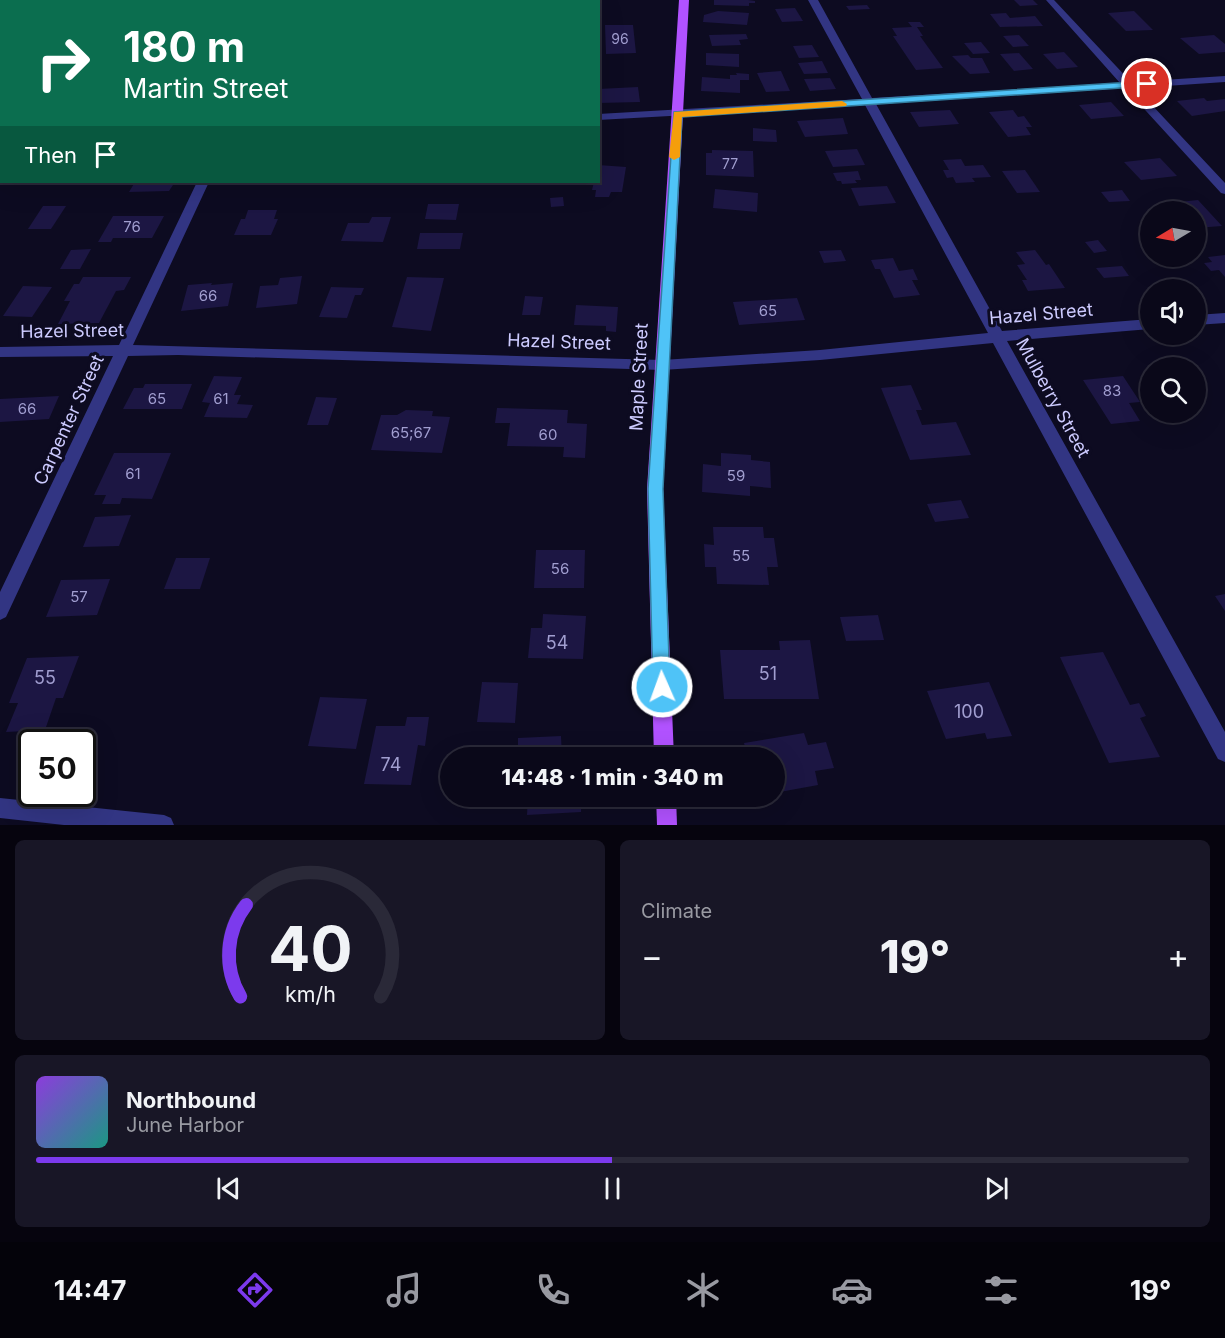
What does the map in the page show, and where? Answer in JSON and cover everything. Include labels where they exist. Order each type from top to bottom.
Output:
[{"type":"main road","name":"Maple Street","points":[[664,747],[655,512],[684,0]]},
{"type":"main road","points":[[666,807],[667,825]]},
{"type":"street","name":"Mulberry Street","points":[[813,0],[1225,752]]},
{"type":"street","points":[[1050,1],[1225,189]]},
{"type":"street","points":[[600,117],[1225,79]]},
{"type":"street","name":"Carpenter Street","points":[[0,611],[203,183]]},
{"type":"street","points":[[1206,319],[1225,318]]},
{"type":"street","name":"Hazel Street","points":[[0,352],[124,349],[662,365],[820,355],[1140,325]]},
{"type":"street","points":[[0,808],[164,825]]},
{"type":"building","points":[[714,0],[748,0],[755,1],[755,3],[749,3],[749,6],[714,5]]},
{"type":"building","points":[[1014,0],[1033,0],[1038,5],[1020,6]]},
{"type":"building","points":[[867,5],[870,9],[849,10],[846,6]]},
{"type":"building","points":[[795,8],[803,21],[782,22],[775,9]]},
{"type":"building","points":[[718,11],[749,13],[747,25],[703,22],[704,15]]},
{"type":"building","points":[[1134,11],[1153,30],[1126,31],[1108,13]]},
{"type":"building","points":[[1006,13],[1010,18],[1035,16],[1043,26],[1000,27],[990,14]]},
{"type":"building","points":[[908,22],[920,22],[924,27],[917,27],[923,36],[920,36],[943,68],[916,70],[893,36],[897,36],[892,28],[912,27]]},
{"type":"building","points":[[605,25],[633,25],[636,53],[606,54]]},
{"type":"building","points":[[746,34],[748,39],[739,40],[741,45],[712,46],[709,35]]},
{"type":"building","points":[[1019,35],[1029,46],[1013,47],[1003,36]]},
{"type":"building","points":[[1214,35],[1225,44],[1225,52],[1199,54],[1180,38]]},
{"type":"building","points":[[981,42],[990,53],[973,54],[964,43]]},
{"type":"building","points":[[812,45],[819,57],[799,58],[793,46]]},
{"type":"building","points":[[1064,52],[1078,67],[1057,69],[1043,54]]},
{"type":"building","points":[[706,53],[739,54],[739,67],[706,65]]},
{"type":"building","points":[[1019,53],[1033,69],[1014,71],[1000,54]]},
{"type":"building","points":[[968,55],[971,58],[982,58],[990,73],[970,74],[952,56]]},
{"type":"building","points":[[822,61],[828,73],[804,74],[798,63]]},
{"type":"building","points":[[781,71],[790,91],[766,92],[757,73]]},
{"type":"building","points":[[736,73],[749,74],[749,80],[740,80],[740,93],[701,91],[702,77],[730,79],[730,75],[737,75]]},
{"type":"building","points":[[830,78],[836,89],[810,91],[804,79]]},
{"type":"building","points":[[638,87],[640,102],[600,103],[600,89]]},
{"type":"building","points":[[1204,98],[1207,101],[1225,99],[1225,111],[1192,116],[1177,101]]},
{"type":"building","points":[[1111,102],[1124,116],[1091,119],[1079,105]]},
{"type":"building","points":[[950,110],[959,124],[919,127],[910,112]]},
{"type":"building","points":[[1013,110],[1018,117],[1024,116],[1032,127],[1026,127],[1031,135],[1008,137],[989,112]]},
{"type":"building","points":[[843,118],[848,134],[805,137],[797,121]]},
{"type":"building","points":[[753,128],[776,130],[777,142],[753,141]]},
{"type":"building","points":[[857,149],[865,165],[833,167],[825,151]]},
{"type":"building","points":[[712,150],[753,151],[754,177],[706,175],[706,153],[712,153]]},
{"type":"building","points":[[1160,158],[1177,176],[1141,180],[1124,162]]},
{"type":"building","points":[[961,159],[965,166],[983,165],[991,177],[972,178],[975,182],[956,183],[953,177],[947,178],[943,170],[949,170],[943,160]]},
{"type":"building","points":[[600,165],[626,167],[622,192],[611,192],[609,197],[595,197],[596,190],[592,190],[594,183],[600,183]]},
{"type":"building","points":[[1025,170],[1040,192],[1017,193],[1002,171]]},
{"type":"building","points":[[858,171],[861,180],[855,180],[857,183],[842,184],[841,181],[837,181],[833,173]]},
{"type":"building","points":[[134,183],[174,183],[169,191],[129,192]]},
{"type":"building","points":[[887,186],[896,203],[859,206],[851,188]]},
{"type":"building","points":[[715,189],[758,193],[757,212],[713,208]]},
{"type":"building","points":[[1122,190],[1130,201],[1109,202],[1101,192]]},
{"type":"building","points":[[563,197],[564,206],[551,207],[550,198]]},
{"type":"building","points":[[428,204],[459,204],[456,220],[425,219]]},
{"type":"building","points":[[43,206],[66,206],[51,229],[28,229]]},
{"type":"building","points":[[1206,209],[1222,226],[1206,227]]},
{"type":"building","points":[[248,210],[277,210],[274,219],[278,219],[271,235],[234,235]]},
{"type":"building","points":[[113,216],[164,216],[152,238],[113,238],[111,242],[98,242]]},
{"type":"building","points":[[372,217],[391,217],[383,242],[341,241],[348,223],[369,223]]},
{"type":"building","points":[[420,233],[463,233],[460,249],[417,249]]},
{"type":"building","points":[[1098,240],[1107,251],[1094,253],[1085,242]]},
{"type":"building","points":[[91,249],[80,269],[60,269],[71,250]]},
{"type":"building","points":[[841,250],[846,261],[824,263],[819,251]]},
{"type":"building","points":[[1035,250],[1046,265],[1049,264],[1065,288],[1028,291],[1022,280],[1027,280],[1017,265],[1025,264],[1016,252]]},
{"type":"building","points":[[1225,255],[1225,277],[1219,270],[1211,271],[1206,265],[1206,263],[1212,262],[1208,257]]},
{"type":"building","points":[[893,258],[899,271],[913,269],[918,280],[912,280],[920,295],[894,298],[880,269],[875,269],[871,260]]},
{"type":"building","points":[[1122,266],[1129,276],[1104,278],[1096,268]]},
{"type":"building","points":[[302,276],[297,304],[256,308],[260,286],[278,285],[280,278]]},
{"type":"building","points":[[83,277],[131,277],[124,290],[116,291],[99,323],[58,324],[70,301],[64,301],[74,284],[79,284]]},
{"type":"building","points":[[407,277],[444,278],[431,331],[392,327]]},
{"type":"building","points":[[212,283],[211,285],[233,283],[228,306],[181,311],[188,285]]},
{"type":"building","points":[[23,286],[52,287],[32,317],[3,316]]},
{"type":"building","points":[[331,287],[364,288],[361,295],[355,295],[347,318],[319,317]]},
{"type":"building","points":[[525,296],[543,297],[540,315],[522,315]]},
{"type":"building","points":[[797,298],[805,320],[739,325],[733,302]]},
{"type":"building","points":[[576,305],[618,307],[616,332],[606,331],[606,326],[574,325]]},
{"type":"building","points":[[214,376],[242,377],[234,395],[241,395],[237,404],[253,405],[247,418],[204,417],[210,403],[202,402]]},
{"type":"building","points":[[1123,376],[1140,402],[1129,403],[1140,421],[1111,424],[1083,380]]},
{"type":"building","points":[[145,384],[192,384],[182,409],[123,409],[134,388],[143,388]]},
{"type":"building","points":[[911,385],[922,410],[916,410],[922,425],[956,422],[971,455],[910,460],[881,388]]},
{"type":"building","points":[[59,396],[49,419],[0,422],[0,399]]},
{"type":"building","points":[[316,397],[337,398],[328,425],[307,425]]},
{"type":"building","points":[[497,408],[568,410],[567,423],[587,424],[585,458],[563,457],[564,447],[507,446],[510,423],[495,423]]},
{"type":"building","points":[[406,410],[433,411],[432,416],[450,417],[442,453],[371,450],[381,415],[397,415]]},
{"type":"building","points":[[114,453],[171,453],[152,499],[122,498],[120,504],[102,504],[106,495],[94,495]]},
{"type":"building","points":[[721,453],[751,455],[751,460],[770,462],[771,488],[750,486],[750,496],[702,492],[703,464],[721,466]]},
{"type":"building","points":[[961,500],[969,518],[935,522],[927,504]]},
{"type":"building","points":[[131,515],[119,546],[83,547],[95,517]]},
{"type":"building","points":[[713,527],[763,527],[764,538],[774,538],[778,567],[767,567],[769,585],[717,584],[716,567],[705,567],[704,544],[714,545]]},
{"type":"building","points":[[536,550],[585,550],[584,588],[534,588]]},
{"type":"building","points":[[176,558],[210,558],[200,589],[164,589]]},
{"type":"building","points":[[110,579],[97,615],[46,617],[61,580]]},
{"type":"building","points":[[1225,594],[1225,611],[1215,596]]},
{"type":"building","points":[[543,614],[586,616],[583,659],[528,658],[531,628],[542,628]]},
{"type":"building","points":[[878,615],[884,640],[846,641],[840,617]]},
{"type":"building","points":[[810,640],[819,699],[724,699],[720,650],[780,650],[779,641]]},
{"type":"building","points":[[1103,652],[1130,705],[1139,703],[1146,716],[1140,718],[1160,757],[1109,763],[1060,657]]},
{"type":"building","points":[[79,656],[63,698],[56,698],[45,729],[18,729],[18,731],[6,732],[18,703],[9,703],[27,658]]},
{"type":"building","points":[[482,682],[518,683],[515,723],[477,722]]},
{"type":"building","points":[[989,682],[1012,736],[987,739],[985,733],[946,739],[927,691]]},
{"type":"building","points":[[320,697],[367,699],[356,749],[308,746]]},
{"type":"building","points":[[407,717],[429,717],[425,746],[418,745],[411,785],[364,784],[376,726],[405,726]]},
{"type":"building","points":[[804,733],[808,745],[826,742],[834,768],[815,771],[818,785],[785,791],[785,747],[745,747],[744,743]]},
{"type":"building","points":[[561,736],[562,747],[518,747],[518,738]]},
{"type":"building","points":[[527,807],[581,807],[581,812],[527,815]]},
{"type":"slow traffic","points":[[674,157],[677,114],[842,104]]},
{"type":"route","points":[[662,687],[655,489],[677,114],[1147,84]]}]
